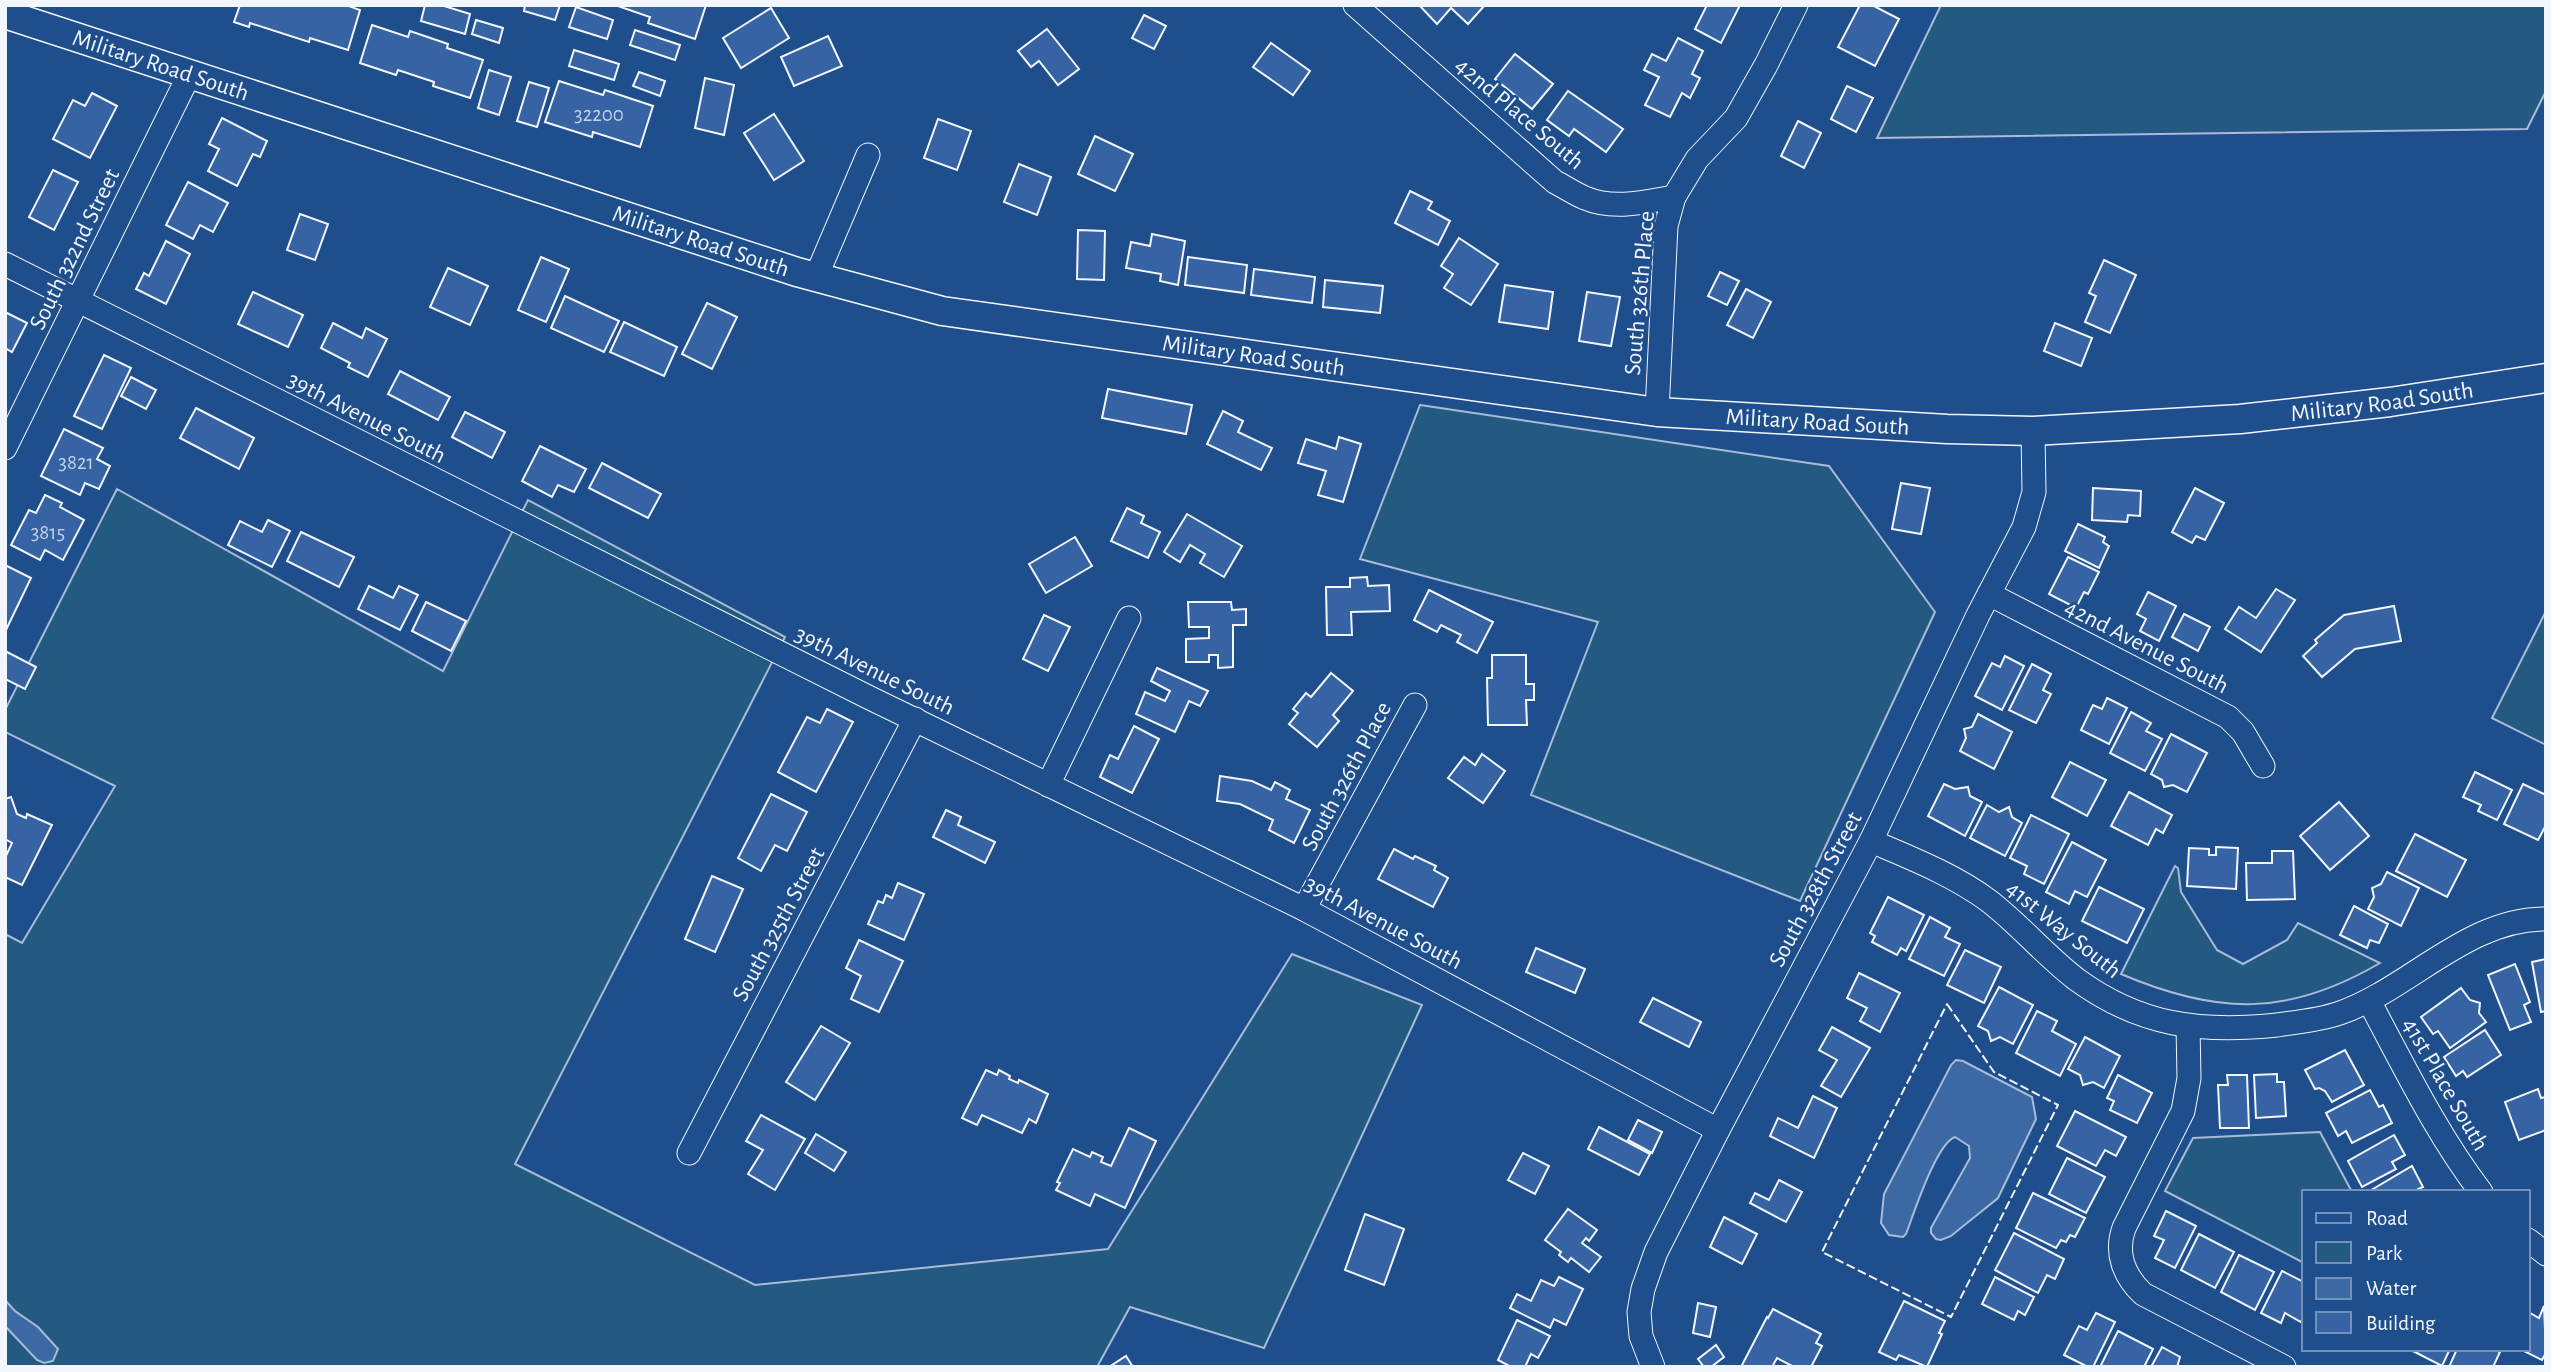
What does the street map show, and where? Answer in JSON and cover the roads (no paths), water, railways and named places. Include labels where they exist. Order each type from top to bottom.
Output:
[{"type":"main road","name":"Military Road South","points":[[5,14],[816,277],[942,311],[1657,412],[1938,428],[2034,431],[2239,419],[2390,402],[2546,377]]},
{"type":"street","name":"42nd Place South","points":[[1355,5],[1555,182],[1586,199],[1606,204],[1636,204],[1674,197]]},
{"type":"street","name":"South 326th Place","points":[[1657,412],[1666,226],[1674,197],[1697,159],[1736,118],[1796,5]]},
{"type":"street","name":"South 322nd Street","points":[[5,449],[190,74]]},
{"type":"street","points":[[816,277],[868,155]]},
{"type":"street","name":"39th Avenue South","points":[[5,264],[915,719],[1304,909],[1718,1130]]},
{"type":"street","name":"South 328th Street","points":[[1653,1367],[1641,1336],[1639,1312],[1643,1289],[1656,1252],[1871,841],[1989,594],[2024,527],[2034,492],[2034,431]]},
{"type":"street","name":"42nd Avenue South","points":[[1989,594],[2228,717],[2243,732],[2263,766]]},
{"type":"street","points":[[1048,785],[1129,618]]},
{"type":"street","name":"South 326th Place","points":[[1304,909],[1415,705]]},
{"type":"street","name":"South 325th Street","points":[[689,1153],[915,719]]},
{"type":"street","name":"41st Way South","points":[[1871,841],[1937,872],[1989,902],[2077,979],[2102,996],[2142,1014],[2188,1026],[2221,1030],[2304,1021],[2340,1013],[2369,1000],[2440,956],[2475,938],[2515,924],[2546,919]]},
{"type":"street","name":"41st Place South","points":[[2369,1000],[2432,1118],[2481,1190]]},
{"type":"street","points":[[2188,1026],[2189,1078],[2186,1100],[2178,1122],[2120,1238],[2121,1259],[2139,1290],[2152,1299],[2284,1367]]},
{"type":"street","points":[[2530,1242],[2546,1254]]},
{"type":"water","points":[[1956,1060],[1963,1061],[2032,1097],[2036,1119],[1998,1198],[1951,1236],[1936,1239],[1931,1228],[1970,1158],[1969,1146],[1955,1137],[1940,1152],[1933,1165],[1906,1234],[1903,1237],[1889,1235],[1881,1223],[1884,1194]]},
{"type":"water","points":[[5,1300],[15,1311],[38,1327],[58,1349],[53,1361],[44,1363],[37,1360],[5,1326]]}]
